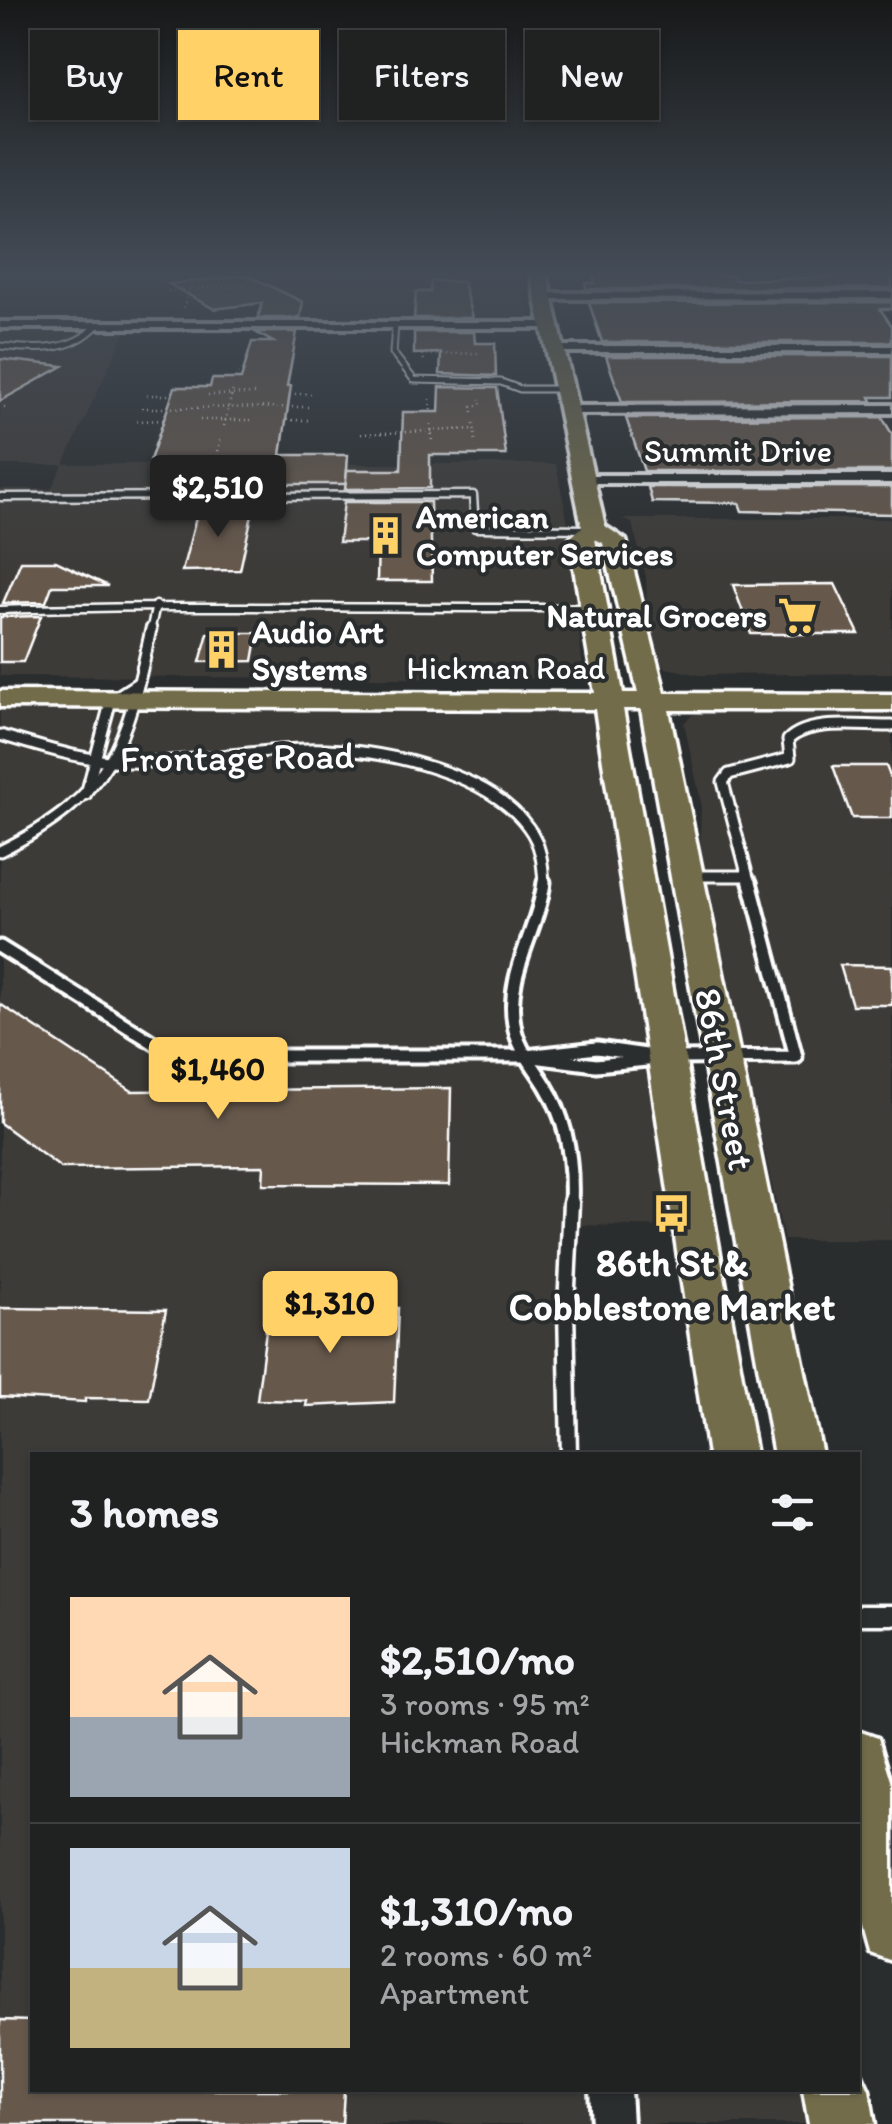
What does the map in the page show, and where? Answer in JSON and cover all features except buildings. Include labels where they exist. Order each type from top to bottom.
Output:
[{"type":"main road","points":[[559,373],[594,529]]},
{"type":"main road","name":"86th Street","points":[[732,1452],[581,539],[594,529],[614,540],[651,694],[797,1452]]},
{"type":"main road","name":"Hickman Road","points":[[0,680],[128,694]]},
{"type":"main road","name":"Hickman Road","points":[[651,694],[892,683]]},
{"type":"main road","name":"Hickman Road","points":[[0,699],[128,694],[651,694],[892,702]]},
{"type":"main road","points":[[860,1766],[892,1932]]},
{"type":"main road","points":[[836,2092],[842,2124]]},
{"type":"street","points":[[567,410],[892,409]]},
{"type":"street","name":"Summit Drive","points":[[584,479],[892,478]]},
{"type":"street","points":[[610,2092],[612,2124]]},
{"type":"lane","points":[[410,373],[418,382],[501,382],[520,389],[562,389]]},
{"type":"lane","points":[[0,497],[473,495],[475,528],[594,529]]},
{"type":"lane","points":[[0,851],[46,831],[85,799],[116,760],[128,694],[156,605]]},
{"type":"lane","points":[[0,610],[156,605],[307,610],[595,608]]},
{"type":"lane","points":[[85,799],[94,760],[128,694]]},
{"type":"lane","points":[[0,947],[175,1056],[526,1056],[558,1064],[796,1057],[723,782],[729,774],[790,758],[788,740],[806,730],[892,726]]},
{"type":"lane","name":"Frontage Road","points":[[0,735],[94,760],[174,760],[272,750],[348,751],[394,759],[454,777],[508,805],[527,825],[543,866],[544,884],[514,977],[513,1024],[526,1056],[548,1089],[570,1148],[565,1328],[569,1452]]},
{"type":"lane","points":[[685,876],[747,876]]},
{"type":"lane","points":[[860,1615],[892,1615]]},
{"type":"path","points":[[236,378],[237,373]]},
{"type":"path","points":[[225,423],[232,392]]},
{"type":"path","points":[[208,395],[256,394]]},
{"type":"path","points":[[290,394],[313,394]]},
{"type":"path","points":[[147,395],[173,395]]},
{"type":"path","points":[[462,405],[473,410],[480,405],[480,398]]},
{"type":"path","points":[[430,399],[430,412]]},
{"type":"path","points":[[142,408],[312,406]]},
{"type":"path","points":[[4,407],[12,408]]},
{"type":"path","points":[[137,420],[164,420]]},
{"type":"path","points":[[200,420],[252,420]]},
{"type":"path","points":[[287,420],[310,420]]},
{"type":"path","points":[[431,427],[432,443]]},
{"type":"path","points":[[361,434],[474,427],[476,443]]},
{"type":"path","points":[[218,451],[221,437]]},
{"type":"shaded area","points":[[0,373],[106,373],[64,464],[556,464],[576,563],[575,597],[583,669],[569,676],[545,679],[0,676],[0,489],[51,489],[63,465],[0,465]]},
{"type":"shaded area","points":[[621,519],[892,519],[892,673],[700,675],[666,668],[657,660],[647,620],[646,577],[632,523]]},
{"type":"shaded area","points":[[0,699],[608,704],[695,1227],[568,1225],[569,1452],[30,1452],[30,2092],[836,2092],[842,2124],[0,2124]]},
{"type":"shaded area","points":[[892,708],[892,1240],[784,1240],[700,860],[701,802],[684,723],[692,715],[718,709]]},
{"type":"place","name":"American Computer Services","points":[[386,535]]},
{"type":"place","name":"Natural Grocers","points":[[797,616]]},
{"type":"place","name":"Audio Art Systems","points":[[222,650]]},
{"type":"place","name":"86th St & Cobblestone Market","points":[[672,1214]]}]
